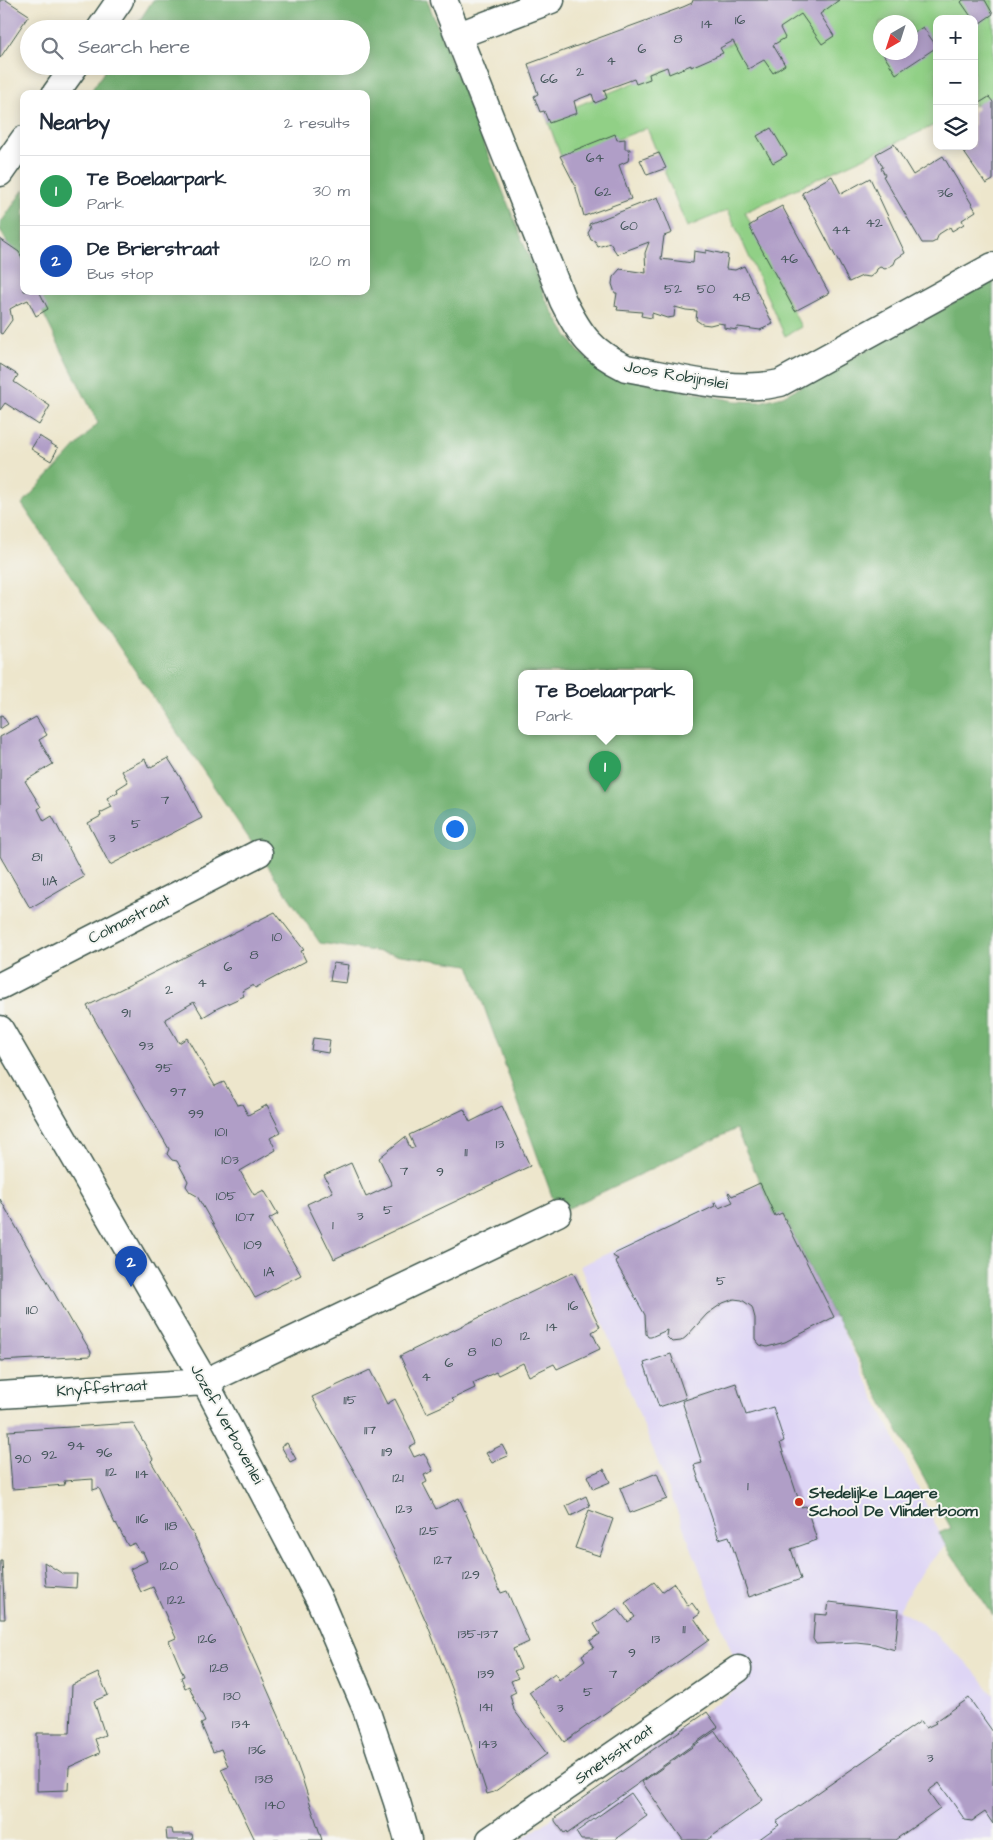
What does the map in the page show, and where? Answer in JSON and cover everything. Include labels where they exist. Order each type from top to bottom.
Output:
[{"type":"street","points":[[106,20],[120,0]]},
{"type":"street","name":"Joos Robijnslei","points":[[444,0],[562,301],[576,326],[594,349],[609,360],[626,368],[740,386],[763,387],[780,383],[993,266]]},
{"type":"street","points":[[459,35],[551,0]]},
{"type":"street","points":[[59,90],[69,75]]},
{"type":"street","points":[[0,173],[20,145]]},
{"type":"street","name":"Colmastraat","points":[[0,986],[259,853]]},
{"type":"street","name":"Jozef Verbovenlei","points":[[0,1029],[204,1382],[319,1599],[366,1709],[408,1840]]},
{"type":"street","points":[[204,1382],[558,1213]]},
{"type":"street","name":"Knyffstraat","points":[[0,1395],[204,1382]]},
{"type":"street","name":"Smetsstraat","points":[[490,1840],[738,1669]]},
{"type":"shaded area","name":"Stedelijke Lagere School De Vlinderboom","points":[[760,1183],[776,1216],[782,1213],[834,1317],[836,1317],[946,1546],[923,1569],[899,1610],[925,1626],[955,1652],[979,1676],[993,1695],[993,1840],[521,1840],[744,1684],[580,1266]]},
{"type":"green space","points":[[153,0],[427,0],[546,300],[578,351],[599,368],[619,377],[735,401],[760,402],[783,396],[945,308],[993,278],[993,1615],[939,1533],[951,1528],[836,1317],[834,1317],[783,1213],[775,1216],[736,1129],[558,1213],[469,965],[320,943],[22,504],[98,423],[34,295],[370,295],[370,90],[92,90],[102,75],[370,75],[370,20],[140,20]]},
{"type":"green space","points":[[838,0],[993,0],[993,97],[978,104],[978,15],[933,15],[933,126],[745,212],[801,327],[785,336],[728,210],[687,227],[647,128],[562,160],[547,118]]},
{"type":"green space","points":[[20,195],[20,268],[0,229],[0,224]]},
{"type":"building","points":[[0,0],[6,0],[29,15],[26,20],[20,20],[20,28],[0,58]]},
{"type":"building","points":[[693,0],[839,0],[820,14],[834,36],[822,44],[801,14],[780,28],[785,38],[773,45],[785,65],[773,73],[764,60],[748,69],[733,41],[720,48],[723,53],[691,67],[691,65],[669,74],[667,67],[649,74],[650,79],[636,84],[634,79],[604,90],[607,98],[595,103],[592,94],[574,101],[577,113],[549,123],[544,111],[540,112],[534,96],[538,94],[528,64],[683,7],[692,3]]},
{"type":"building","points":[[963,0],[985,0],[993,14],[978,24],[978,15],[970,15],[961,2]]},
{"type":"building","points":[[923,27],[933,41],[933,50],[918,60],[918,30]]},
{"type":"building","points":[[887,60],[917,60],[896,74]]},
{"type":"building","points":[[989,97],[993,102],[993,180],[986,184],[962,150],[978,150],[978,104]]},
{"type":"building","points":[[771,128],[787,155],[773,163],[757,136]]},
{"type":"building","points":[[615,134],[617,140],[625,139],[625,149],[630,149],[628,161],[619,165],[631,199],[584,216],[575,185],[560,156]]},
{"type":"building","points":[[894,144],[913,175],[943,156],[976,211],[962,220],[964,224],[952,231],[950,227],[939,234],[936,241],[932,243],[922,243],[883,176],[885,175],[881,168],[883,167],[876,154]]},
{"type":"building","points":[[659,153],[666,168],[647,175],[640,160]]},
{"type":"building","points":[[832,176],[841,194],[870,178],[905,253],[896,259],[894,264],[885,269],[880,267],[870,277],[862,276],[849,282],[802,193]]},
{"type":"building","points":[[658,197],[672,233],[664,236],[661,259],[693,263],[694,251],[706,253],[706,250],[728,255],[726,269],[735,270],[744,266],[773,324],[760,330],[738,327],[737,330],[724,328],[724,324],[702,324],[696,320],[697,311],[675,307],[674,317],[667,318],[652,313],[652,318],[641,316],[642,312],[617,310],[618,307],[615,306],[617,293],[615,293],[612,284],[613,277],[620,269],[646,273],[645,253],[649,242],[617,254],[610,243],[598,247],[595,241],[591,240],[588,233],[591,228],[589,224]]},
{"type":"building","points":[[782,206],[829,293],[795,311],[749,226],[756,220]]},
{"type":"building","points":[[0,239],[20,254],[20,295],[41,295],[48,309],[36,316],[28,300],[17,305],[10,309],[12,320],[2,334],[0,333]]},
{"type":"building","points":[[0,364],[18,375],[14,382],[50,406],[39,425],[5,403],[0,410]]},
{"type":"building","points":[[39,436],[58,448],[51,461],[31,449]]},
{"type":"building","points":[[2,715],[8,724],[0,729],[0,716]]},
{"type":"building","points":[[36,717],[47,735],[39,740],[53,764],[25,781],[41,807],[38,809],[44,821],[52,816],[84,877],[30,908],[0,856],[0,737]]},
{"type":"building","points":[[168,758],[202,818],[110,865],[88,823],[101,816],[100,813],[112,807],[107,798],[118,792],[117,789],[128,782],[122,771],[145,759],[149,768]]},
{"type":"building","points":[[275,912],[304,950],[301,951],[306,961],[255,988],[253,985],[242,991],[244,996],[203,1017],[194,1002],[165,1019],[179,1043],[187,1038],[215,1086],[224,1082],[237,1105],[242,1104],[248,1115],[267,1105],[281,1132],[270,1138],[276,1150],[240,1171],[254,1195],[264,1190],[278,1214],[269,1219],[301,1275],[255,1298],[197,1196],[190,1192],[186,1186],[188,1181],[177,1161],[172,1160],[167,1154],[169,1149],[87,1006]]},
{"type":"building","points":[[333,963],[349,965],[346,983],[330,981]]},
{"type":"building","points":[[313,1038],[330,1040],[328,1053],[311,1050]]},
{"type":"building","points":[[502,1106],[530,1166],[334,1259],[307,1204],[333,1192],[324,1175],[351,1163],[366,1197],[392,1185],[379,1158],[405,1137],[411,1149],[415,1147],[409,1135],[464,1109],[470,1122]]},
{"type":"building","points":[[760,1183],[775,1216],[782,1213],[834,1317],[785,1342],[767,1347],[760,1345],[755,1339],[755,1318],[752,1307],[742,1300],[734,1299],[723,1303],[707,1314],[681,1341],[672,1342],[666,1336],[667,1330],[648,1337],[646,1334],[645,1315],[615,1261],[618,1259],[613,1256],[614,1254],[715,1206],[714,1203],[716,1202],[719,1208],[733,1202],[729,1192],[732,1196]]},
{"type":"building","points":[[0,1199],[72,1324],[74,1323],[91,1352],[90,1356],[0,1361]]},
{"type":"building","points":[[573,1272],[600,1327],[592,1332],[600,1349],[557,1369],[554,1364],[529,1376],[523,1363],[498,1375],[496,1372],[473,1383],[475,1388],[452,1399],[454,1401],[427,1413],[400,1356]]},
{"type":"building","points":[[671,1354],[686,1398],[659,1407],[644,1363]]},
{"type":"building","points":[[370,1370],[387,1404],[395,1399],[416,1443],[409,1447],[414,1457],[424,1453],[433,1471],[424,1475],[427,1482],[423,1484],[436,1509],[459,1498],[501,1593],[507,1591],[529,1642],[513,1649],[521,1668],[514,1671],[518,1678],[511,1681],[516,1692],[510,1695],[514,1710],[547,1754],[494,1792],[487,1794],[458,1704],[428,1626],[361,1483],[312,1397]]},
{"type":"building","points":[[736,1383],[746,1415],[773,1407],[784,1441],[780,1443],[801,1507],[806,1506],[817,1540],[791,1549],[801,1579],[749,1597],[729,1536],[719,1539],[694,1465],[702,1463],[682,1401]]},
{"type":"building","points":[[133,1423],[153,1459],[151,1461],[195,1538],[233,1612],[282,1723],[322,1840],[255,1840],[221,1769],[228,1766],[221,1749],[213,1752],[201,1724],[205,1722],[189,1686],[185,1688],[181,1677],[184,1676],[169,1641],[176,1638],[153,1587],[141,1592],[130,1569],[147,1561],[143,1552],[140,1552],[135,1543],[128,1546],[115,1524],[99,1488],[93,1490],[93,1479],[64,1481],[65,1485],[12,1489],[8,1431]]},
{"type":"building","points":[[287,1443],[296,1459],[290,1462],[281,1446]]},
{"type":"building","points":[[502,1445],[508,1456],[492,1463],[486,1453]]},
{"type":"building","points":[[604,1469],[610,1482],[593,1489],[587,1476]]},
{"type":"building","points":[[657,1473],[667,1499],[630,1513],[620,1488]]},
{"type":"building","points":[[586,1496],[590,1506],[571,1516],[566,1506]]},
{"type":"building","points":[[589,1510],[613,1519],[600,1556],[575,1548]]},
{"type":"building","points":[[0,1561],[2,1561],[5,1619],[0,1619]]},
{"type":"building","points":[[44,1562],[63,1574],[77,1574],[76,1588],[46,1586]]},
{"type":"building","points":[[654,1582],[662,1592],[674,1583],[688,1606],[692,1603],[700,1614],[694,1618],[709,1640],[564,1742],[529,1692],[555,1673],[559,1680],[585,1660],[582,1655],[594,1647],[590,1641],[600,1634],[594,1624],[617,1608],[628,1622],[635,1617],[625,1603]]},
{"type":"building","points":[[829,1602],[899,1610],[895,1650],[875,1644],[856,1642],[816,1644],[813,1639],[815,1614],[827,1615]]},
{"type":"building","points":[[98,1673],[108,1695],[94,1701],[105,1735],[95,1739],[100,1753],[69,1767],[68,1790],[37,1791],[37,1733],[70,1733],[72,1685]]},
{"type":"building","points":[[969,1698],[993,1732],[993,1824],[985,1812],[972,1821],[965,1820],[939,1783],[928,1791],[940,1808],[895,1840],[758,1840],[779,1825],[776,1822],[921,1721],[926,1728],[936,1723]]},
{"type":"building","points":[[707,1712],[718,1727],[567,1834],[566,1832],[564,1833],[555,1821],[555,1818]]},
{"type":"building","points":[[715,1731],[763,1800],[707,1840],[683,1840],[642,1782]]},
{"type":"building","points":[[631,1793],[647,1816],[614,1840],[581,1840],[576,1832]]},
{"type":"building","points":[[166,1829],[172,1829],[173,1834],[192,1834],[193,1840],[167,1840]]},
{"type":"place","name":"Te Boelaarpark","points":[[605,792]]},
{"type":"place","name":"De Brierstraat","points":[[131,1287]]},
{"type":"place","name":"Stedelijke Lagere School De Vlinderboom","points":[[799,1502]]}]
